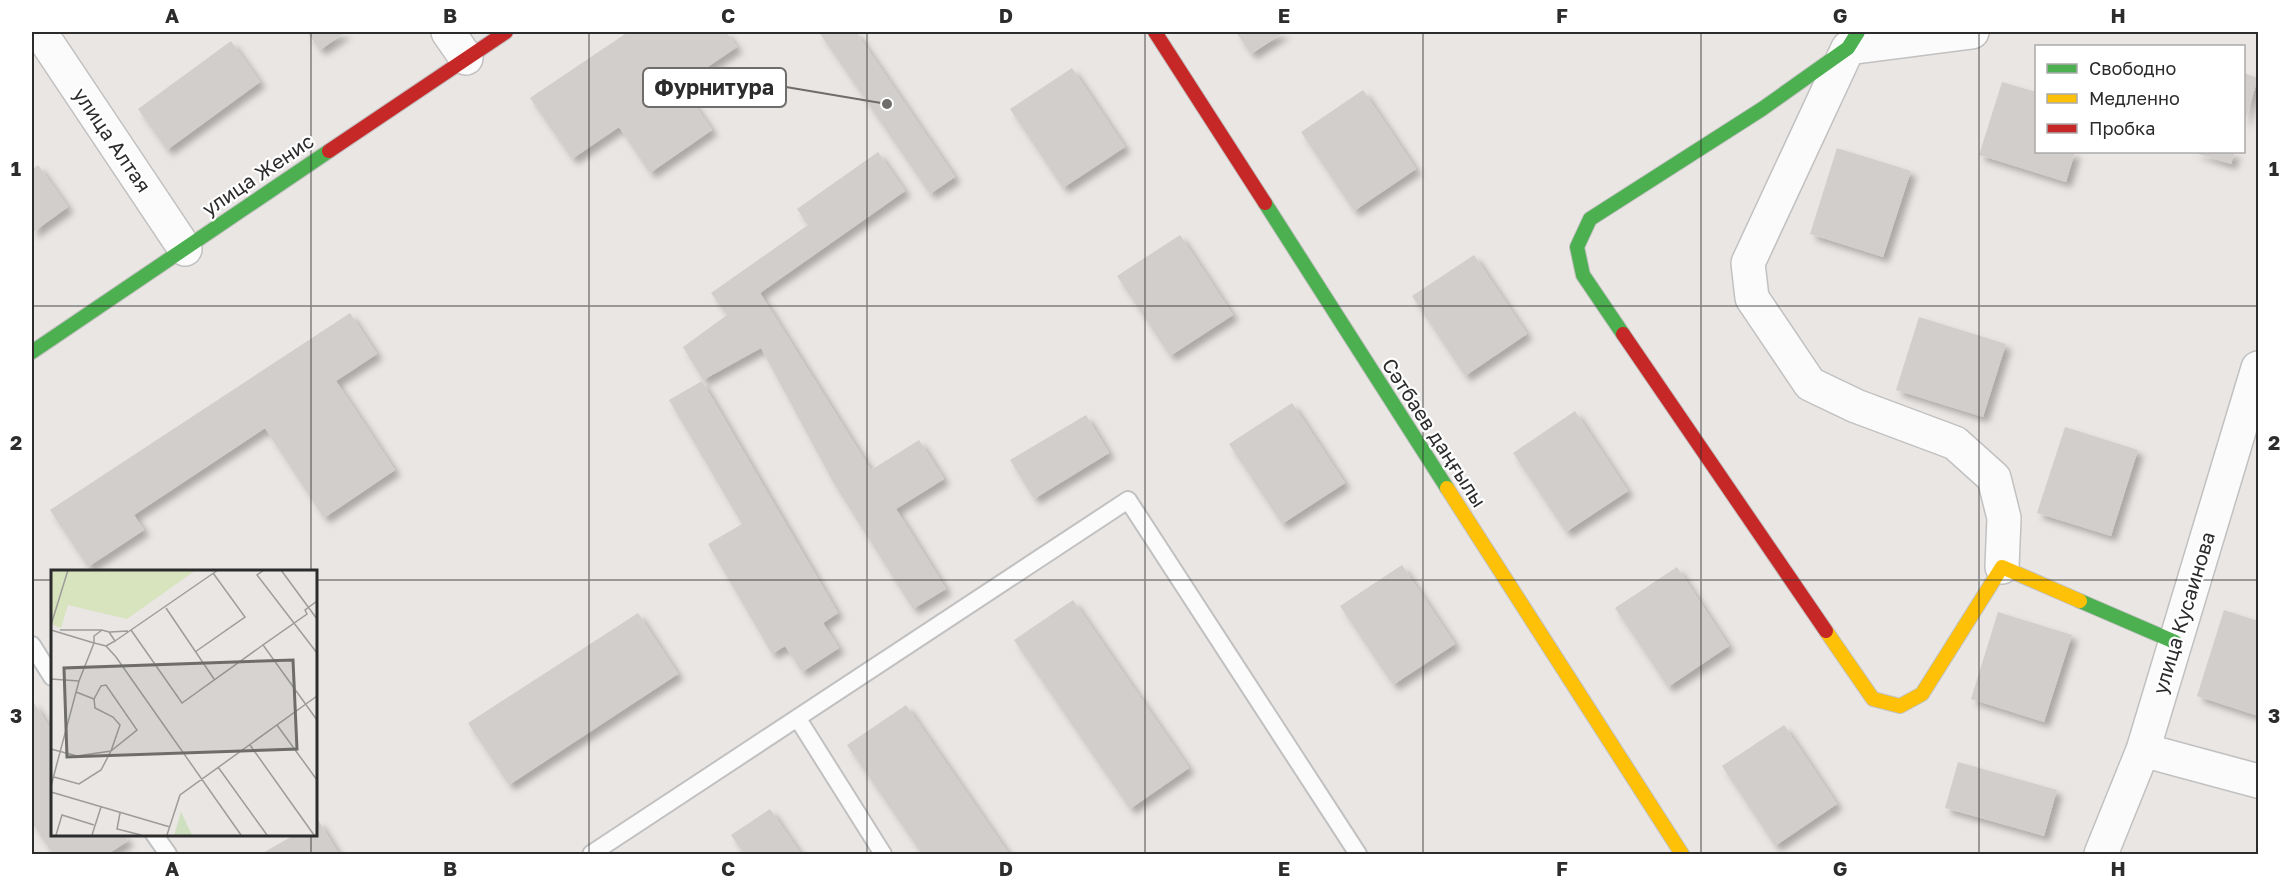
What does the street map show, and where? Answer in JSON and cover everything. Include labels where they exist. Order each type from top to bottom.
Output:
[{"type":"street","name":"улица Алтая","points":[[40,32],[185,249]]},
{"type":"street","points":[[448,32],[466,58]]},
{"type":"street","name":"улица Женис","points":[[32,352],[506,32]]},
{"type":"street","name":"Сәтбаев даңғылы","points":[[1155,32],[1682,855]]},
{"type":"street","points":[[1853,40],[1748,263],[1752,298],[1810,384],[1856,406],[1955,443],[1994,478],[2004,518],[2002,567],[1922,694],[1900,706],[1873,699],[1583,275],[1576,247],[1590,219],[1762,109],[1853,40],[1972,32]]},
{"type":"street","name":"улица Кусаинова","points":[[2100,855],[2143,750],[2259,368]]},
{"type":"street","points":[[2002,567],[2175,642]]},
{"type":"street","points":[[2143,750],[2259,781]]},
{"type":"lane","points":[[591,855],[1128,500],[1358,855]]},
{"type":"lane","points":[[32,645],[51,675]]},
{"type":"lane","points":[[798,719],[883,855]]},
{"type":"lane","points":[[155,835],[168,855]]},
{"type":"building","points":[[307,32],[346,32],[320,50]]},
{"type":"building","points":[[628,32],[726,32],[737,47],[681,85],[712,130],[650,173],[619,127],[572,159],[530,98]]},
{"type":"building","points":[[819,32],[856,32],[955,177],[930,194]]},
{"type":"building","points":[[1236,32],[1285,32],[1251,54]]},
{"type":"building","points":[[231,41],[260,82],[167,150],[138,109]]},
{"type":"building","points":[[1072,68],[1125,147],[1063,188],[1010,109]]},
{"type":"building","points":[[2245,73],[2258,78],[2245,121]]},
{"type":"building","points":[[2002,82],[2035,92],[2035,153],[2075,153],[2066,182],[1979,155]]},
{"type":"building","points":[[1363,90],[1416,169],[1354,211],[1301,132]]},
{"type":"building","points":[[1837,148],[1911,171],[1883,257],[1810,234]]},
{"type":"building","points":[[878,152],[905,191],[760,293],[871,470],[919,440],[944,479],[896,509],[946,589],[913,609],[833,482],[761,348],[703,380],[683,347],[727,315],[711,293],[808,225],[797,209]]},
{"type":"building","points":[[2195,153],[2235,153],[2231,164]]},
{"type":"building","points":[[38,165],[68,207],[32,233],[32,170]]},
{"type":"building","points":[[1180,235],[1233,315],[1170,356],[1117,276]]},
{"type":"building","points":[[1474,255],[1527,334],[1465,376],[1412,296]]},
{"type":"building","points":[[350,313],[377,354],[336,381],[395,470],[324,518],[265,428],[134,515],[144,530],[88,567],[50,510]]},
{"type":"building","points":[[1919,317],[2006,344],[1983,417],[1896,390]]},
{"type":"building","points":[[702,381],[838,613],[823,623],[839,648],[802,672],[785,646],[772,654],[708,544],[742,524],[669,400]]},
{"type":"building","points":[[1292,403],[1345,483],[1282,524],[1229,444]]},
{"type":"building","points":[[1575,411],[1628,491],[1566,532],[1513,453]]},
{"type":"building","points":[[1086,415],[1109,453],[1034,499],[1010,460]]},
{"type":"building","points":[[2065,427],[2138,450],[2111,536],[2037,513]]},
{"type":"building","points":[[1402,565],[1455,644],[1393,685],[1340,606]]},
{"type":"building","points":[[1677,567],[1729,646],[1668,687],[1615,608]]},
{"type":"building","points":[[1073,600],[1189,768],[1130,809],[1014,640]]},
{"type":"building","points":[[2224,610],[2258,621],[2258,716],[2197,696]]},
{"type":"building","points":[[1998,612],[2072,635],[2044,722],[1971,699]]},
{"type":"building","points":[[638,613],[678,674],[509,785],[468,723]]},
{"type":"building","points":[[32,700],[51,729],[51,835],[124,835],[128,841],[108,854],[53,854],[32,823]]},
{"type":"building","points":[[906,705],[1009,854],[922,854],[847,745]]},
{"type":"building","points":[[1784,725],[1837,804],[1775,846],[1722,766]]},
{"type":"building","points":[[1958,762],[2057,790],[2044,836],[1945,808]]},
{"type":"building","points":[[770,809],[801,854],[744,854],[731,835]]},
{"type":"building","points":[[318,820],[339,854],[261,854],[294,835],[316,835],[316,821]]},
{"type":"traffic: fast","points":[[1623,334],[1583,275],[1577,247],[1590,219],[1762,109],[1848,48],[1858,32]]},
{"type":"traffic: fast","points":[[32,352],[329,151]]},
{"type":"traffic: fast","points":[[1265,203],[1447,488]]},
{"type":"traffic: fast","points":[[2080,601],[2175,642]]},
{"type":"traffic: slow","points":[[1447,488],[1682,854]]},
{"type":"traffic: slow","points":[[1826,631],[1873,699],[1900,706],[1922,694],[2002,567],[2080,601]]},
{"type":"traffic: jam","points":[[329,151],[506,32]]},
{"type":"traffic: jam","points":[[1155,32],[1265,203]]},
{"type":"traffic: jam","points":[[1623,334],[1826,631]]},
{"type":"place","name":"Фурнитура","points":[[887,104]]}]
